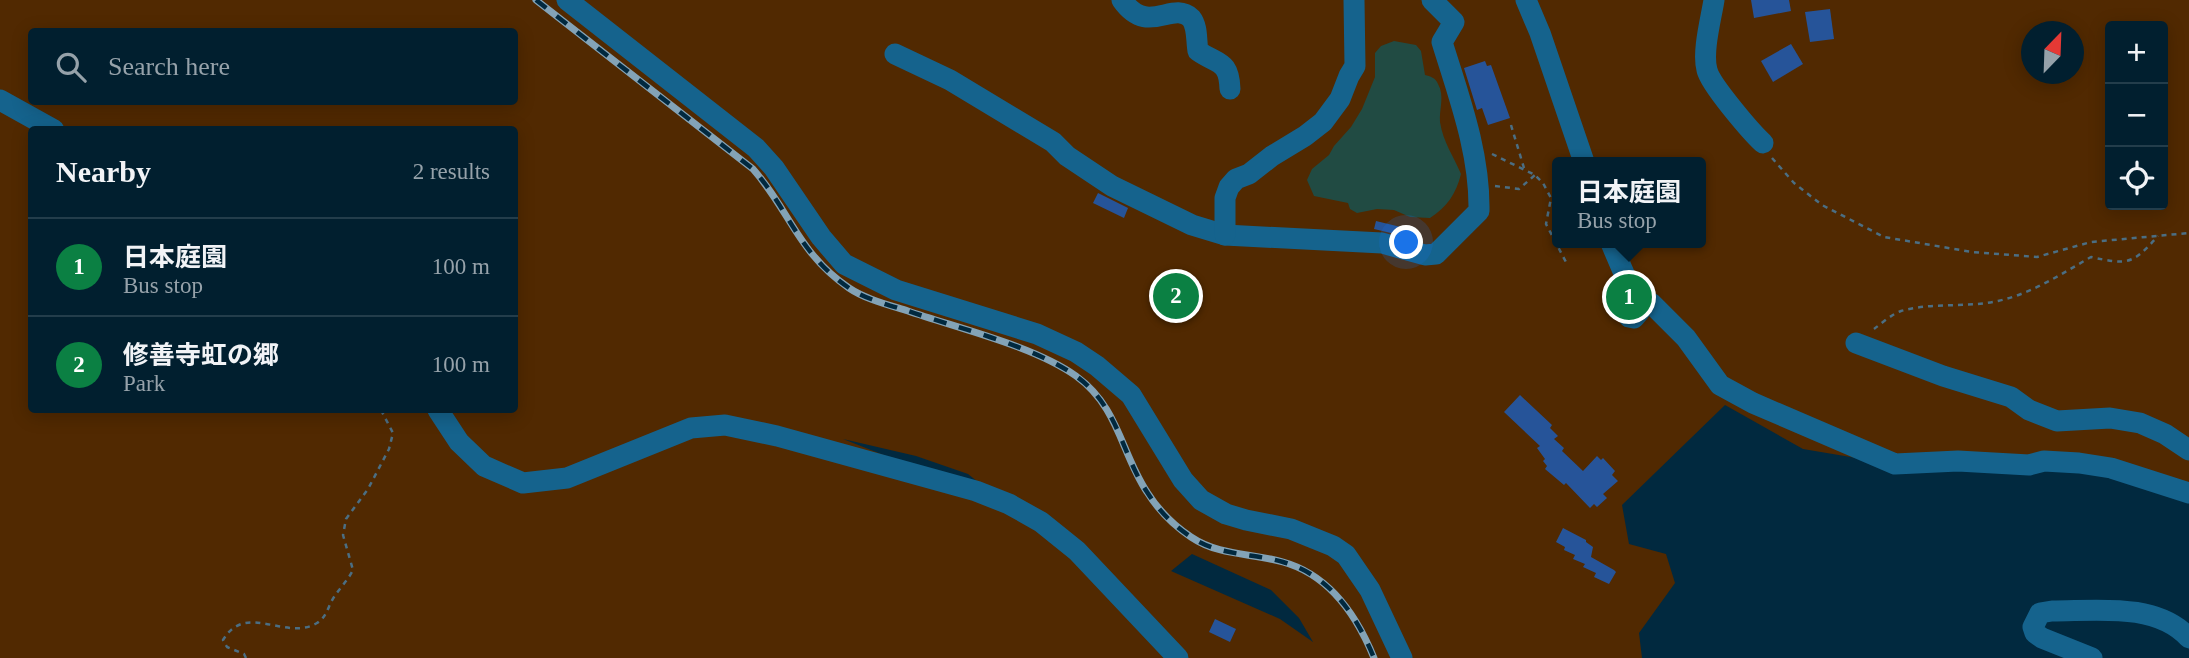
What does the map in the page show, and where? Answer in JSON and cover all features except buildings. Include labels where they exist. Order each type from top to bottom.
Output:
[{"type":"street","points":[[567,0],[756,148],[774,168],[821,237],[844,264],[896,290],[1037,334],[1076,352],[1131,395],[1183,480],[1201,500],[1236,517],[1291,529],[1333,545],[1346,555],[1370,590],[1402,658]]},
{"type":"street","points":[[1122,0],[1133,13],[1146,18],[1170,11],[1182,12],[1191,18],[1196,29],[1198,51],[1227,68],[1230,89]]},
{"type":"street","points":[[1224,234],[1228,187],[1236,179],[1249,174],[1272,156],[1306,136],[1323,122],[1340,99],[1355,66],[1354,0]]},
{"type":"street","points":[[895,54],[950,80],[1052,142],[1067,156],[1112,186],[1192,225],[1224,234],[1382,243],[1425,255],[1436,254],[1479,211],[1480,184],[1466,121],[1442,41],[1454,22],[1433,0]]},
{"type":"street","points":[[1526,0],[1582,157]]},
{"type":"street","points":[[1714,0],[1707,42],[1707,71],[1746,127],[1763,143]]},
{"type":"street","points":[[0,100],[47,126]]},
{"type":"street","points":[[1613,248],[1635,299],[1651,303],[1686,338],[1720,385],[1753,403],[1895,464],[1958,461],[2079,463],[2111,468],[2189,494]]},
{"type":"street","points":[[1856,343],[1943,376],[2011,397],[2029,410],[2057,421],[2110,418],[2140,423],[2165,434],[2189,450]]},
{"type":"street","points":[[440,413],[459,442],[484,466],[523,483],[567,478],[691,428],[725,425],[777,436],[976,491],[1009,504],[1041,522],[1077,551],[1178,658]]},
{"type":"street","points":[[2092,658],[2035,633],[2033,627],[2040,613],[2133,611],[2167,623],[2189,638]]},
{"type":"path","points":[[1511,125],[1524,168]]},
{"type":"path","points":[[1763,143],[1777,167],[1822,205],[1884,237],[1972,252],[2037,257],[2091,242],[2189,233]]},
{"type":"path","points":[[1489,153],[1524,168],[1543,183],[1551,198],[1546,224],[1552,235]]},
{"type":"path","points":[[1480,184],[1519,189],[1535,175]]},
{"type":"path","points":[[1856,343],[1899,312],[1933,306],[1976,305],[2000,301],[2036,289],[2091,257],[2122,264],[2143,253],[2158,236]]},
{"type":"path","points":[[1559,248],[1567,264]]},
{"type":"path","points":[[246,658],[244,654],[227,647],[223,640],[230,628],[245,622],[294,628],[315,624],[326,615],[353,570],[343,535],[346,519],[368,489],[389,449],[393,433],[383,413]]},
{"type":"shaded area","points":[[0,0],[2189,0],[2189,503],[2065,463],[1898,465],[1803,449],[1725,405],[1622,505],[1629,544],[1666,554],[1675,583],[1639,633],[1642,658],[0,658]],"holes":[[[843,439],[916,456],[968,474],[1003,502]],[[1192,554],[1271,590],[1299,618],[1313,642],[1280,619],[1171,571]]]},
{"type":"shaded area","points":[[1394,41],[1416,45],[1421,51],[1425,75],[1437,82],[1441,93],[1441,129],[1461,174],[1450,199],[1430,218],[1410,217],[1394,210],[1377,209],[1357,213],[1350,209],[1348,203],[1314,196],[1307,180],[1312,169],[1329,155],[1362,109],[1375,77],[1375,53],[1381,46]]},
{"type":"railway","points":[[536,0],[753,169],[818,261],[849,288],[877,301],[1017,347],[1059,365],[1076,376],[1102,402],[1138,477],[1156,505],[1172,522],[1191,537],[1213,548],[1283,562],[1315,577],[1340,599],[1359,627],[1374,658]]},
{"type":"place","name":"修善寺虹の郷","points":[[1176,296]]},
{"type":"place","name":"日本庭園","points":[[1629,297]]}]
